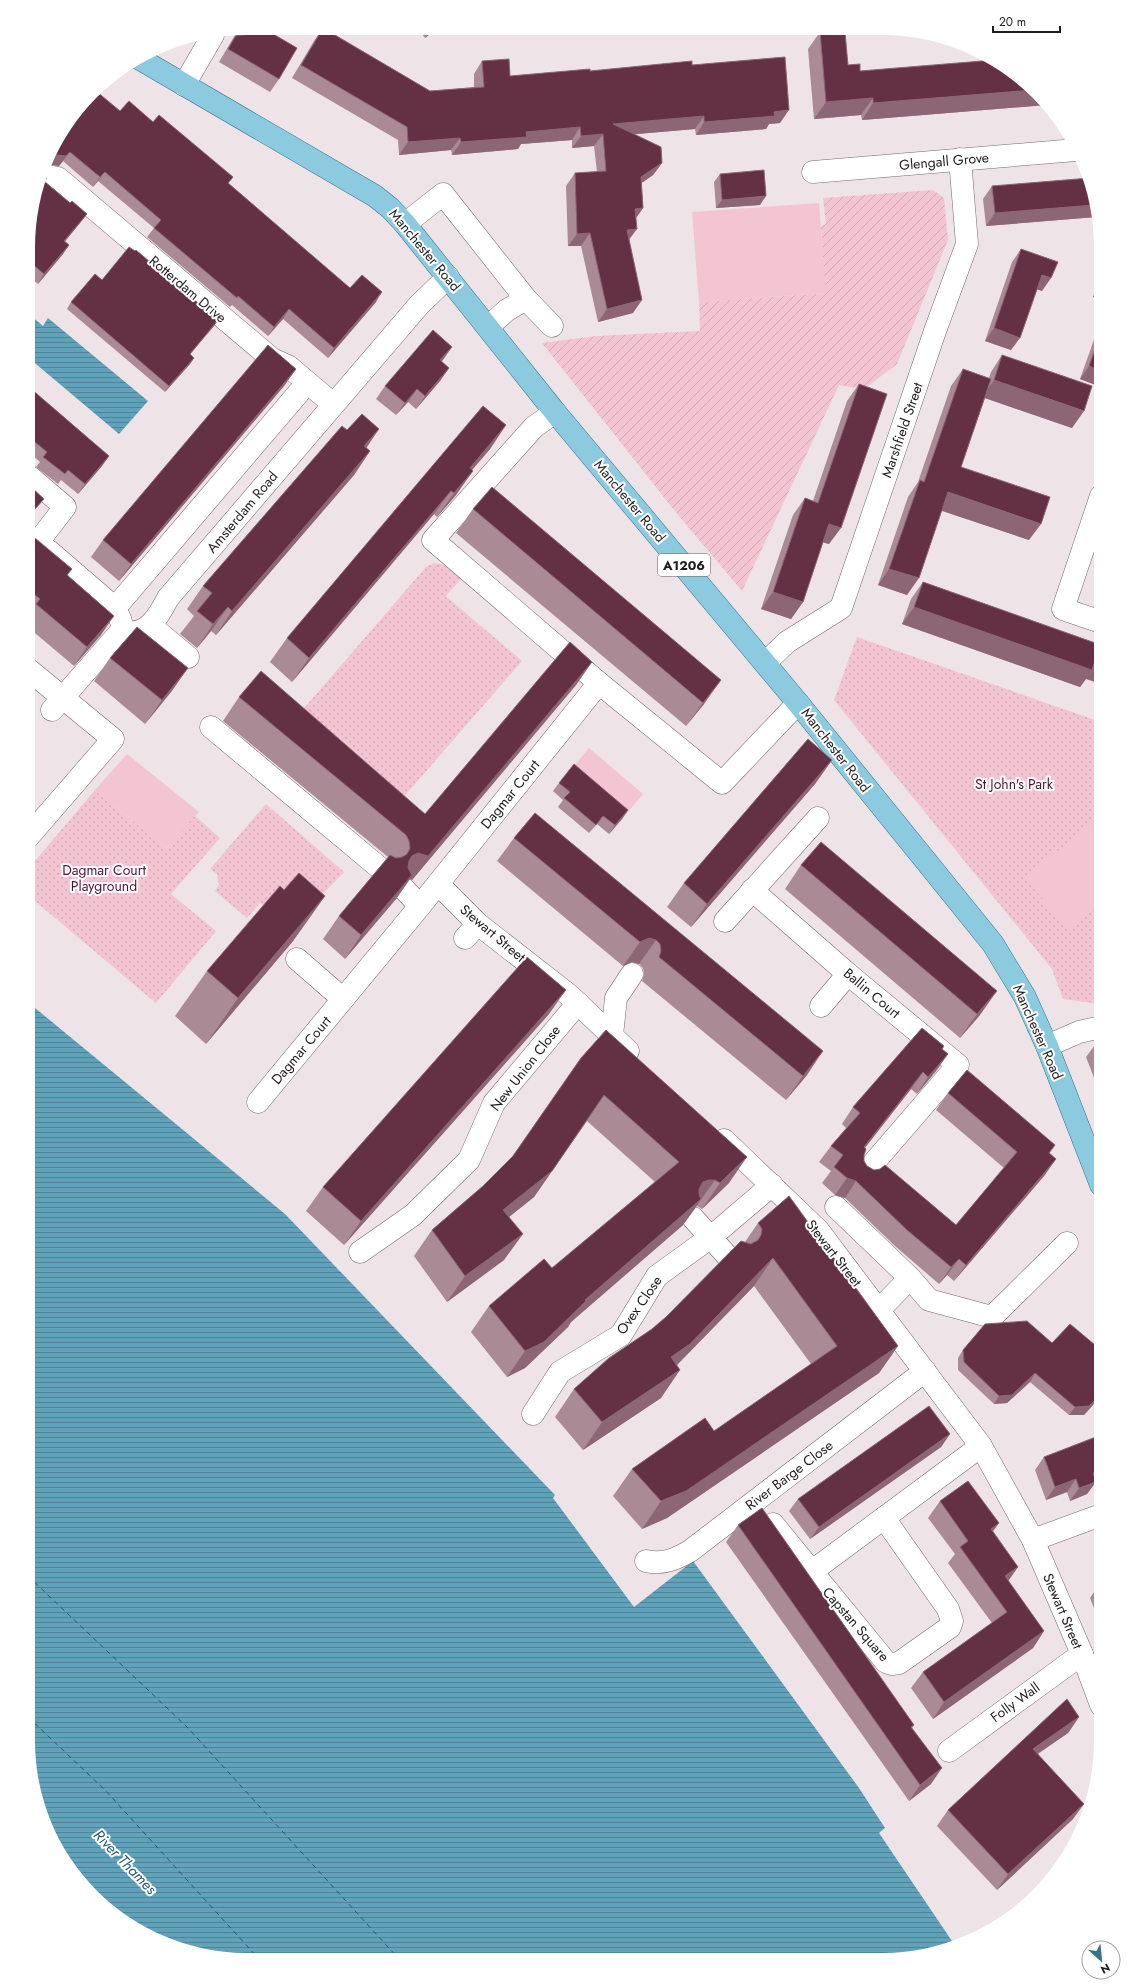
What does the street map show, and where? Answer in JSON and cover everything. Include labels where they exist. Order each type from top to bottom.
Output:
[{"type":"main road","name":"Manchester Road","points":[[144,61],[375,196],[390,208],[405,224],[555,412],[798,703],[993,944],[1025,997],[1047,1046],[1094,1167]]},
{"type":"street","points":[[184,84],[211,38]]},
{"type":"street","name":"Glengall Grove","points":[[813,172],[1071,150]]},
{"type":"street","name":"Marshfield Street","points":[[765,663],[787,642],[841,608],[935,332],[967,244],[960,159]]},
{"type":"street","name":"Rotterdam Drive","points":[[47,176],[58,178],[272,359],[288,366],[333,404]]},
{"type":"street","points":[[405,224],[443,194],[526,299],[552,326]]},
{"type":"street","name":"Amsterdam Road","points":[[151,626],[161,613],[168,598],[333,404],[419,305],[448,277]]},
{"type":"street","points":[[488,327],[507,310],[526,299]]},
{"type":"street","points":[[115,608],[308,383]]},
{"type":"street","points":[[555,412],[534,427],[433,540],[599,683],[722,783],[798,703]]},
{"type":"street","points":[[35,481],[65,507],[35,538]]},
{"type":"street","points":[[1094,517],[1063,609],[1094,620]]},
{"type":"street","points":[[35,540],[115,608],[119,613],[122,630]]},
{"type":"street","points":[[122,630],[130,633],[140,631],[151,626],[188,658]]},
{"type":"street","points":[[58,704],[122,630]]},
{"type":"street","points":[[35,677],[58,704],[113,739],[35,829]]},
{"type":"street","name":"Dagmar Court","points":[[258,1102],[438,884],[599,683]]},
{"type":"street","points":[[211,727],[381,869]]},
{"type":"street","points":[[725,921],[818,818]]},
{"type":"street","name":"Stewart Street","points":[[438,884],[471,931],[578,1003],[645,1066]]},
{"type":"street","points":[[404,889],[420,906]]},
{"type":"street","name":"Ballin Court","points":[[752,890],[848,974],[958,1065],[864,1174]]},
{"type":"street","points":[[297,959],[343,999]]},
{"type":"street","points":[[612,1035],[616,998],[632,974]]},
{"type":"street","points":[[821,1006],[848,974]]},
{"type":"street","name":"New Union Close","points":[[360,1252],[414,1215],[469,1160],[494,1103],[578,1003]]},
{"type":"street","points":[[1047,1046],[1079,1032],[1094,1028]]},
{"type":"street","name":"Stewart Street","points":[[708,1125],[818,1230],[981,1446],[1034,1540],[1082,1654],[1094,1688]]},
{"type":"street","name":"Ovex Close","points":[[533,1414],[560,1372],[621,1335],[657,1276],[711,1237],[772,1185]]},
{"type":"street","points":[[818,1230],[839,1204],[929,1300],[992,1317],[1067,1243]]},
{"type":"street","points":[[693,1218],[730,1259]]},
{"type":"street","points":[[878,1311],[910,1278]]},
{"type":"street","name":"River Barge Close","points":[[646,1561],[655,1563],[668,1562],[690,1551],[925,1371]]},
{"type":"street","points":[[773,1524],[811,1572],[981,1446]]},
{"type":"street","name":"Capstan Square","points":[[811,1572],[886,1662],[892,1664],[899,1663],[950,1627],[952,1621],[948,1609],[884,1518]]},
{"type":"street","points":[[1034,1540],[1094,1518]]},
{"type":"street","name":"Folly Wall","points":[[949,1751],[1082,1654]]},
{"type":"green space","points":[[933,190],[944,198],[948,240],[897,364],[864,389],[839,385],[742,591],[678,515],[542,343],[596,336],[700,331],[699,302],[825,293],[821,226],[826,224],[823,198]]},
{"type":"green space","points":[[819,203],[826,293],[699,302],[692,212]]},
{"type":"green space","points":[[434,563],[445,565],[461,579],[445,597],[522,661],[401,800],[300,713],[426,567]]},
{"type":"green space","name":"St John's Park","points":[[857,637],[1094,720],[1094,1003],[1063,999],[1052,969],[834,700]]},
{"type":"green space","points":[[589,748],[643,794],[622,819],[568,773]]},
{"type":"green space","points":[[127,754],[199,812],[166,848],[95,790]]},
{"type":"green space","name":"Dagmar Court Playground","points":[[95,790],[166,848],[195,816],[220,838],[171,894],[216,931],[156,1003],[35,901],[35,861]]},
{"type":"green space","points":[[266,804],[344,872],[290,929],[260,903],[247,918],[215,891],[219,885],[217,874],[210,869]]},
{"type":"green space","points":[[1094,822],[1094,910],[1068,931],[1025,877]]},
{"type":"water","points":[[48,318],[148,401],[119,434],[35,363],[35,319],[43,326]]},
{"type":"water","name":"River Thames","points":[[35,1008],[285,1214],[555,1495],[553,1498],[634,1607],[693,1561],[859,1788],[885,1828],[879,1833],[952,1941],[924,1949],[896,1953],[233,1953],[192,1946],[166,1937],[141,1925],[129,1917],[97,1891],[79,1870],[63,1847],[51,1822],[42,1796],[35,1755]]},
{"type":"building","points":[[236,35],[275,35],[297,48],[279,79],[228,49]]},
{"type":"building","points":[[319,35],[335,35],[430,91],[484,87],[482,61],[509,59],[510,76],[590,69],[590,71],[692,61],[692,65],[785,57],[789,110],[774,112],[775,116],[704,122],[704,116],[613,124],[661,147],[662,163],[641,177],[643,208],[635,209],[637,229],[627,230],[642,300],[607,309],[590,233],[577,234],[575,173],[606,171],[603,134],[581,136],[580,127],[526,132],[527,137],[461,142],[460,138],[408,142],[407,127],[301,65]]},
{"type":"building","points":[[820,35],[845,35],[848,65],[860,64],[860,71],[984,61],[1000,71],[1025,91],[873,103],[873,98],[826,102]]},
{"type":"building","points":[[100,94],[120,111],[129,101],[153,122],[159,115],[233,177],[228,183],[350,288],[362,275],[382,292],[334,348],[289,309],[274,327],[154,228],[161,220],[105,172],[100,177],[70,152],[66,156],[56,155],[71,129]]},
{"type":"building","points":[[764,170],[766,196],[722,200],[720,174]]},
{"type":"building","points":[[1083,179],[1090,205],[995,213],[992,186]]},
{"type":"building","points":[[45,182],[70,203],[72,201],[87,214],[64,241],[69,245],[44,274],[35,266],[35,233],[39,205]]},
{"type":"building","points":[[129,247],[135,251],[136,250],[218,320],[190,354],[194,358],[169,386],[71,302],[95,274],[102,280]]},
{"type":"building","points":[[1021,249],[1058,262],[1051,278],[1042,275],[1020,338],[994,328]]},
{"type":"building","points":[[433,330],[452,347],[440,360],[449,368],[425,396],[417,389],[405,403],[385,386]]},
{"type":"building","points":[[268,345],[296,369],[131,564],[103,540]]},
{"type":"building","points":[[1094,352],[1094,368],[1089,366]]},
{"type":"building","points":[[1002,355],[1092,386],[1084,411],[994,380]]},
{"type":"building","points":[[963,369],[991,379],[961,467],[1050,497],[1041,524],[948,492],[919,578],[889,569],[920,480],[924,482]]},
{"type":"building","points":[[859,384],[887,394],[841,528],[829,524],[803,602],[773,592],[805,498],[818,503]]},
{"type":"building","points":[[35,392],[109,456],[85,484],[68,470],[65,474],[43,457],[47,452],[35,442]]},
{"type":"building","points":[[483,406],[506,425],[470,468],[473,471],[454,493],[451,491],[309,658],[287,638]]},
{"type":"building","points":[[362,414],[379,429],[364,446],[370,451],[232,611],[228,607],[213,624],[197,611],[212,593],[203,586],[342,426],[347,430]]},
{"type":"building","points":[[492,487],[721,680],[703,703],[473,509]]},
{"type":"building","points":[[35,491],[44,499],[35,509]]},
{"type":"building","points":[[35,538],[72,569],[67,575],[114,616],[87,647],[36,604],[40,599],[35,595]]},
{"type":"building","points":[[923,582],[1094,643],[1094,664],[1092,670],[914,607]]},
{"type":"building","points":[[137,627],[188,668],[162,700],[110,658]]},
{"type":"building","points":[[570,642],[592,662],[428,856],[418,853],[412,856],[409,861],[408,868],[412,875],[361,935],[339,916],[390,855],[396,858],[407,854],[410,848],[406,835],[239,697],[261,671],[425,814]]},
{"type":"building","points":[[808,739],[832,760],[707,904],[684,883]]},
{"type":"building","points":[[574,764],[628,810],[615,825],[603,816],[596,825],[564,798],[570,792],[559,783]]},
{"type":"building","points":[[535,813],[823,1051],[803,1076],[659,957],[661,951],[660,944],[656,940],[649,938],[640,942],[514,838]]},
{"type":"building","points":[[821,842],[997,991],[977,1014],[801,865]]},
{"type":"building","points":[[299,873],[325,896],[238,998],[207,971],[280,886],[284,890]]},
{"type":"building","points":[[527,957],[566,990],[361,1221],[323,1187]]},
{"type":"building","points":[[922,1028],[944,1046],[942,1049],[948,1054],[928,1077],[923,1072],[864,1147],[866,1149],[864,1161],[867,1166],[874,1170],[880,1169],[885,1165],[956,1225],[1017,1152],[948,1093],[967,1070],[1055,1145],[1049,1153],[1056,1159],[966,1265],[959,1259],[951,1267],[907,1230],[856,1181],[847,1178],[834,1167],[843,1155],[831,1146],[860,1113],[853,1107]]},
{"type":"building","points":[[606,1030],[747,1157],[720,1183],[715,1180],[703,1182],[699,1189],[701,1199],[585,1300],[586,1301],[544,1342],[525,1351],[489,1306],[544,1259],[552,1268],[679,1162],[604,1095],[552,1171],[503,1210],[523,1234],[465,1276],[432,1230],[483,1186],[513,1156],[581,1058]]},
{"type":"building","points":[[789,1196],[898,1346],[686,1491],[661,1501],[632,1469],[705,1418],[714,1431],[837,1346],[773,1258],[690,1344],[671,1357],[680,1370],[602,1422],[574,1389],[609,1358],[652,1329],[666,1317],[741,1241],[751,1244],[758,1240],[762,1229],[758,1223]]},
{"type":"building","points":[[1027,1321],[1052,1343],[1070,1324],[1094,1344],[1094,1401],[1089,1406],[1075,1407],[1035,1373],[1012,1395],[999,1396],[964,1362],[963,1350],[985,1324]]},
{"type":"building","points":[[929,1406],[950,1434],[819,1527],[798,1499]]},
{"type":"building","points":[[1094,1438],[1094,1483],[1079,1488],[1076,1479],[1055,1487],[1044,1457]]},
{"type":"building","points":[[968,1481],[999,1523],[991,1529],[1018,1567],[1005,1576],[1044,1631],[944,1702],[923,1672],[1007,1612],[960,1547],[968,1541],[940,1501]]},
{"type":"building","points":[[762,1508],[914,1725],[911,1727],[942,1768],[920,1785],[738,1525]]},
{"type":"building","points":[[1067,1699],[1079,1717],[1033,1749],[1084,1804],[1008,1874],[948,1810]]},
{"type":"ferry route","points":[[35,1583],[187,1727],[394,1953]]},
{"type":"ferry route","points":[[35,1724],[106,1791],[253,1953]]}]
